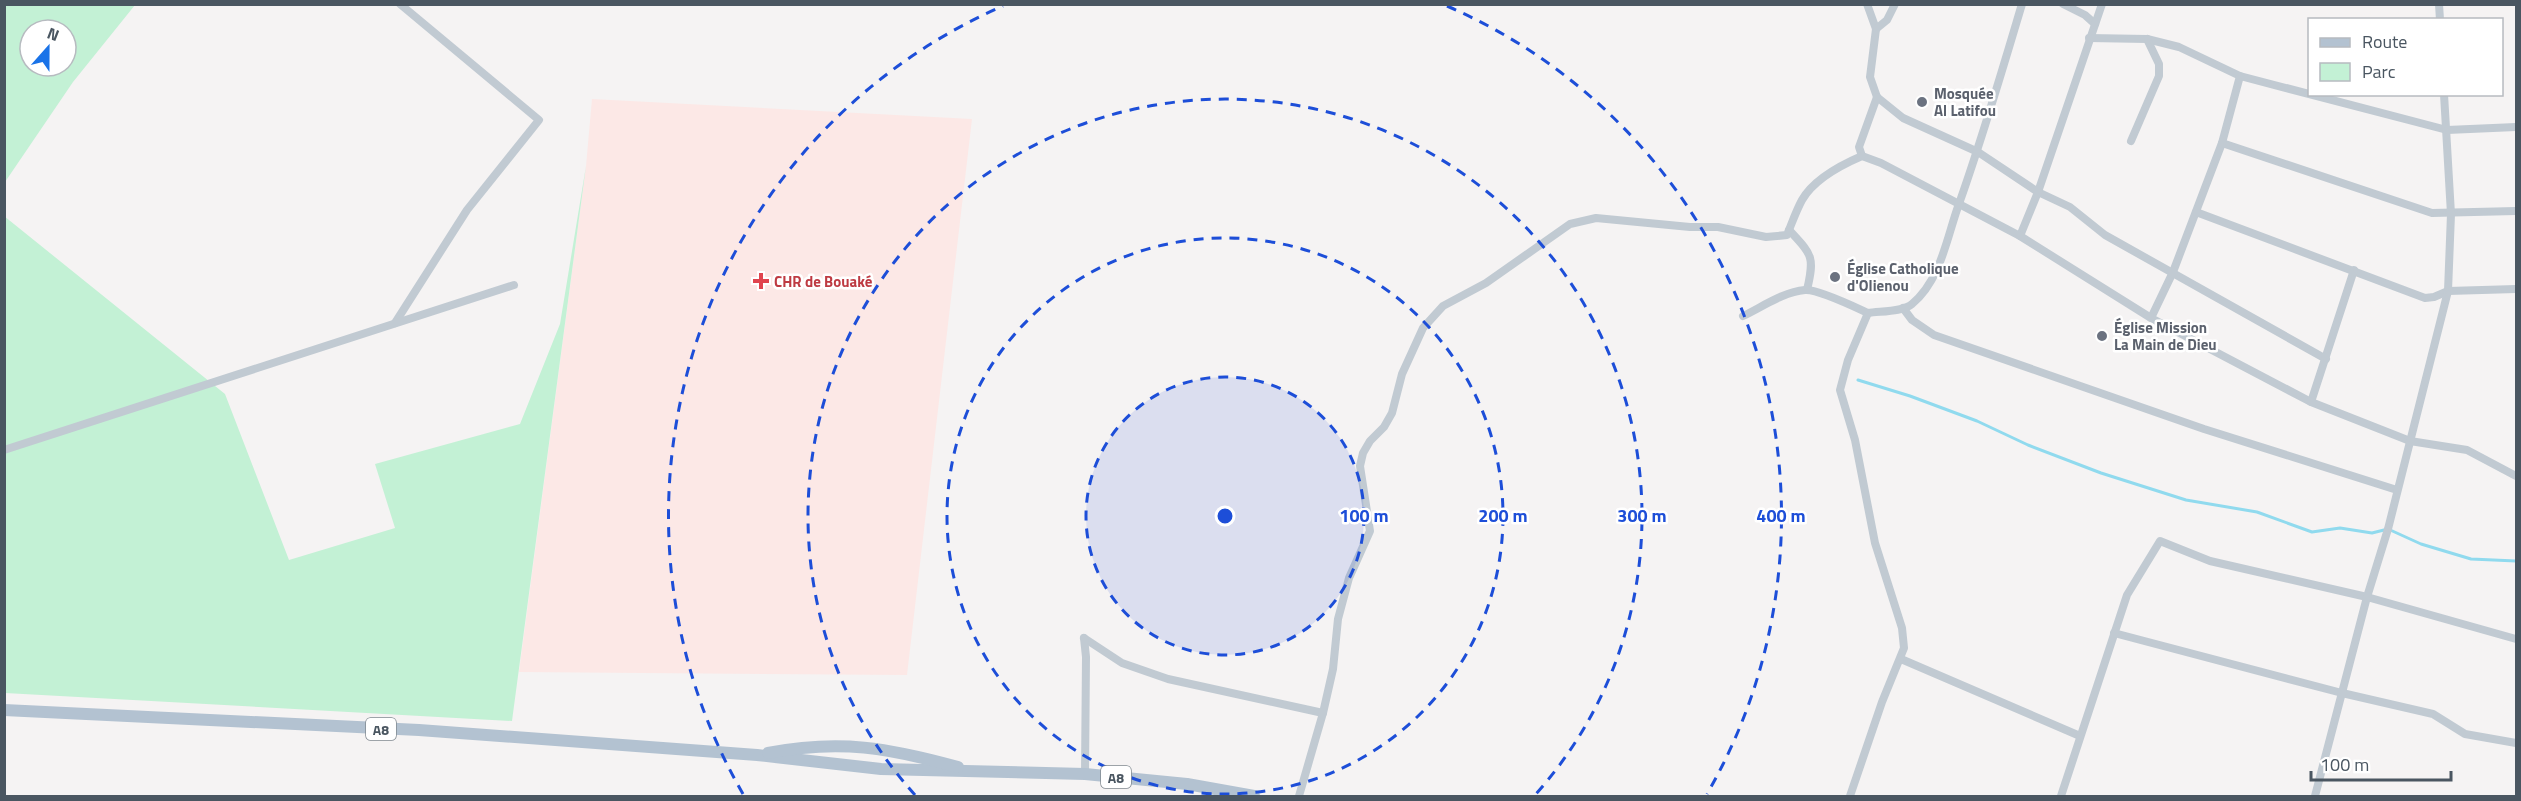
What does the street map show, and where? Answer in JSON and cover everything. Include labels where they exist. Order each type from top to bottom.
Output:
[{"type":"main road","name":"A8","points":[[4,710],[419,730],[757,755],[881,769],[1085,774],[1187,784],[1254,796]]},
{"type":"main road","name":"A8","points":[[757,755],[819,745],[866,746],[907,753],[976,772]]},
{"type":"street","points":[[396,323],[467,210],[539,120],[400,4]]},
{"type":"street","points":[[1867,4],[1876,29],[1870,77],[1877,97],[1903,118],[1978,152],[2038,192],[2070,207],[2105,235],[2326,359]]},
{"type":"street","points":[[1876,29],[1887,20],[1895,4]]},
{"type":"street","points":[[1743,316],[1786,295],[1807,290],[1868,313],[1910,306],[1922,293],[1942,260],[1959,203],[1978,152],[2022,4]]},
{"type":"street","points":[[2063,4],[2085,15],[2095,24]]},
{"type":"street","points":[[2020,236],[2038,192],[2102,4]]},
{"type":"street","points":[[2089,38],[2147,39],[2179,47],[2240,76],[2308,94]]},
{"type":"street","points":[[2131,141],[2141,115],[2155,91],[2159,76],[2159,64],[2147,39]]},
{"type":"street","points":[[2151,318],[2173,272],[2222,143],[2240,76]]},
{"type":"street","points":[[2317,96],[2447,130],[2517,127]]},
{"type":"street","points":[[2315,796],[2367,597],[2382,551],[2448,291],[2451,214],[2444,96]]},
{"type":"street","points":[[1862,156],[1859,147],[1877,97]]},
{"type":"street","points":[[2222,143],[2432,213],[2517,211]]},
{"type":"street","points":[[1299,796],[1333,669],[1338,619],[1349,578],[1370,531],[1360,466],[1363,453],[1392,413],[1402,374],[1423,328],[1443,306],[1486,283],[1570,225],[1596,218],[1690,227],[1719,227],[1766,237],[1787,235],[1803,198],[1822,179],[1862,156],[1881,163],[2020,236],[2151,318],[2311,402],[2410,441],[2467,450],[2517,476]]},
{"type":"street","points":[[2196,212],[2425,298],[2448,291],[2517,289]]},
{"type":"street","points":[[1789,230],[1808,251],[1813,264],[1807,290]]},
{"type":"street","points":[[2311,402],[2354,270]]},
{"type":"street","points":[[4,450],[514,285]]},
{"type":"street","points":[[1903,308],[1912,320],[1934,335],[2204,429],[2397,490]]},
{"type":"street","points":[[1850,796],[1882,702],[1904,648],[1902,628],[1875,543],[1855,440],[1840,390],[1848,360],[1868,313]]},
{"type":"street","points":[[2061,796],[2127,595],[2160,541],[2221,564],[2367,597],[2517,639]]},
{"type":"street","points":[[2114,633],[2342,693],[2433,714],[2466,734],[2517,743]]},
{"type":"street","points":[[1085,774],[1086,657],[1083,638],[1122,663],[1168,679],[1323,713]]},
{"type":"street","points":[[1901,659],[2080,736]]},
{"type":"shaded area","name":"CHR de Bouaké","points":[[592,99],[972,119],[907,675],[519,672],[586,166]]},
{"type":"green space","points":[[5,4],[135,5],[78,76],[78,18],[18,18],[18,78],[76,78],[5,182]]},
{"type":"green space","points":[[586,166],[512,721],[5,693],[4,216],[225,394],[289,560],[395,528],[375,464],[520,424],[560,324]]},
{"type":"waterway","points":[[1858,380],[1910,396],[1977,421],[2028,445],[2101,473],[2186,500],[2257,512],[2312,532],[2340,528],[2372,533],[2388,529],[2421,544],[2471,559],[2516,561]]},
{"type":"place","name":"Mosquée Al Latifou","points":[[1922,102]]},
{"type":"place","name":"Église Catholique d'Olienou","points":[[1835,277]]},
{"type":"place","name":"CHR de Bouaké","points":[[761,281]]},
{"type":"place","name":"Église Mission La Main de Dieu","points":[[2102,336]]}]
